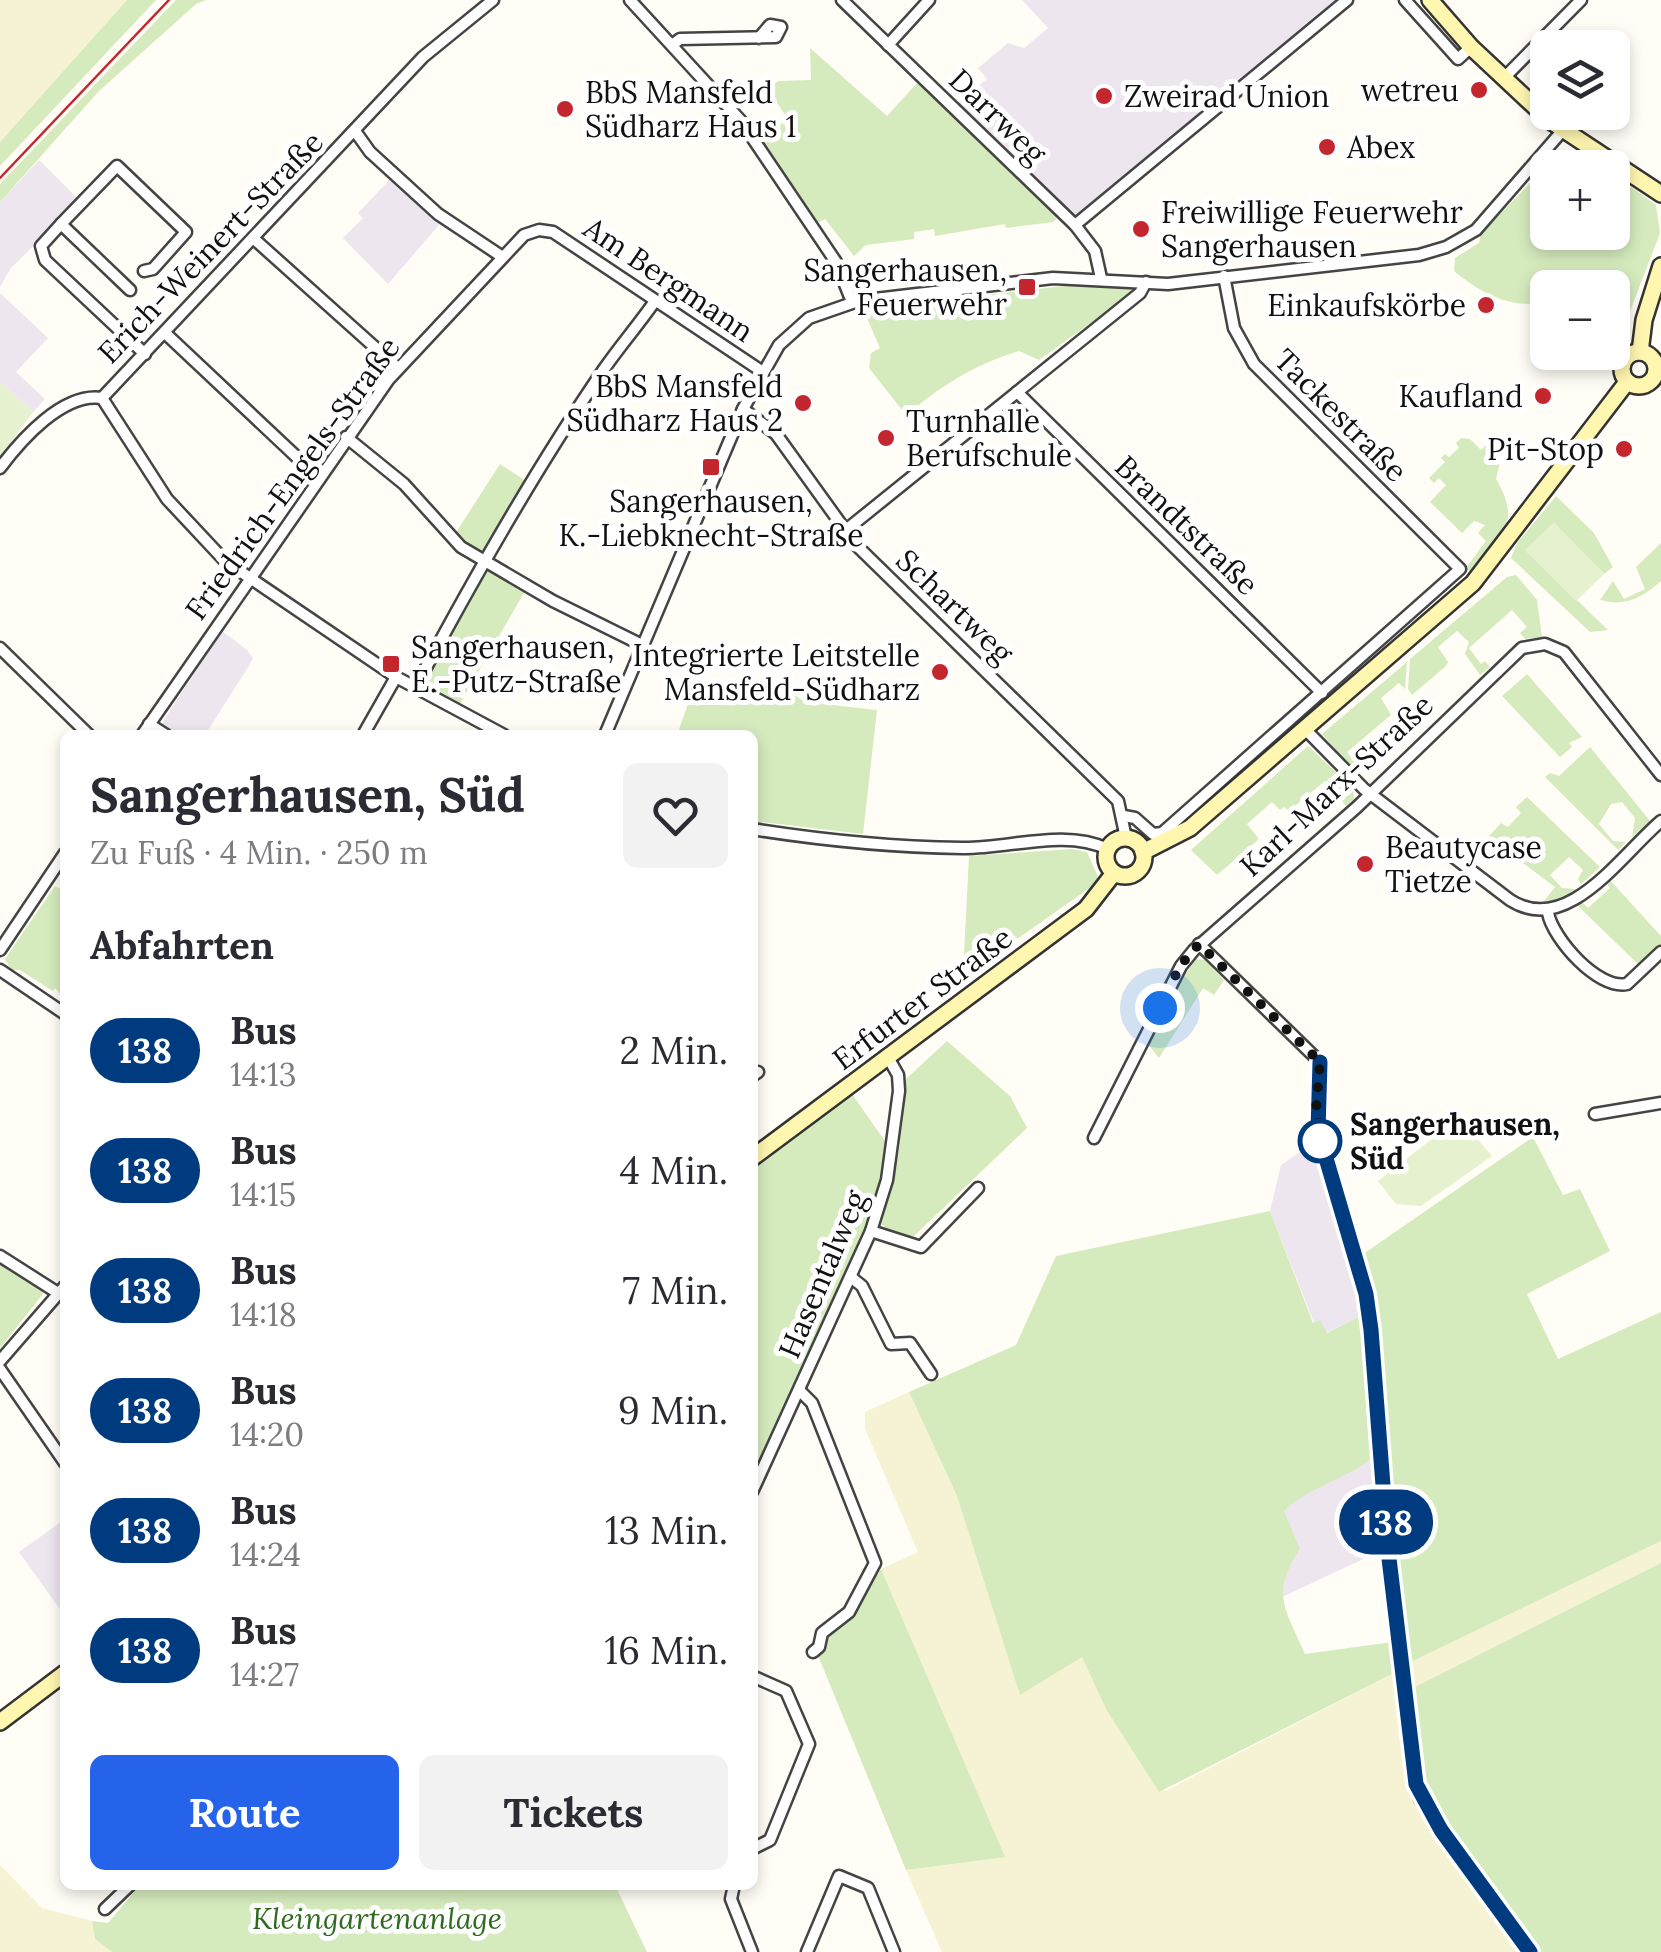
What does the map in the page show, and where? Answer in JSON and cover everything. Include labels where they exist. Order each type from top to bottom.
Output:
[{"type":"main road","points":[[1430,0],[1470,47],[1530,102]]},
{"type":"main road","points":[[1563,130],[1661,194]]},
{"type":"main road","points":[[1640,352],[1644,316],[1661,266]]},
{"type":"main road","points":[[1143,852],[1184,833],[1480,576],[1627,382],[1624,361],[1640,352]]},
{"type":"main road","points":[[1627,382],[1656,386],[1654,362],[1640,352]]},
{"type":"main road","points":[[1126,838],[1143,852],[1142,864],[1134,874],[1114,873],[1106,862],[1108,849],[1126,838]]},
{"type":"main road","name":"Erfurter Straße","points":[[758,1154],[1092,904],[1114,873]]},
{"type":"main road","points":[[0,1722],[60,1677]]},
{"type":"street","name":"Erich-Weinert-Straße","points":[[102,398],[439,42],[493,0]]},
{"type":"street","points":[[630,0],[748,132],[836,262],[852,302]]},
{"type":"street","name":"Darrweg","points":[[842,0],[1075,225],[1098,257],[1101,278]]},
{"type":"street","points":[[888,45],[929,0]]},
{"type":"street","points":[[1075,225],[1347,0]]},
{"type":"street","points":[[1405,0],[1458,59],[1470,47]]},
{"type":"street","points":[[1503,79],[1582,0]]},
{"type":"street","points":[[672,44],[680,39],[759,38]]},
{"type":"street","points":[[608,730],[743,409],[798,325],[852,302],[1053,278],[1146,282],[1224,276],[1395,258],[1446,247],[1476,230],[1563,130]]},
{"type":"street","name":"Erich-Weinert-Straße","points":[[354,131],[370,152],[438,214],[501,256]]},
{"type":"street","points":[[144,271],[153,269],[186,232],[117,166],[41,246],[43,258],[145,354]]},
{"type":"street","points":[[60,224],[130,290]]},
{"type":"street","name":"Friedrich-Engels-Straße","points":[[145,730],[318,476],[398,368],[501,256],[524,235],[546,230]]},
{"type":"street","name":"Am Bergmann","points":[[546,230],[764,372]]},
{"type":"street","points":[[253,238],[398,368]]},
{"type":"street","name":"Tackestraße","points":[[1224,276],[1234,328],[1254,364],[1460,568],[1402,621]]},
{"type":"street","points":[[846,530],[1142,291],[1146,282]]},
{"type":"street","points":[[415,688],[484,560],[605,367],[655,301]]},
{"type":"street","points":[[165,333],[318,476]]},
{"type":"street","name":"Brandtstraße","points":[[1017,392],[1322,693]]},
{"type":"street","points":[[0,468],[34,426],[87,398],[102,398],[167,498],[203,540],[248,578],[396,678],[495,730]]},
{"type":"street","name":"Schartweg","points":[[743,409],[776,434],[859,548],[1115,797],[1124,816]]},
{"type":"street","points":[[346,437],[404,484],[458,545],[642,645]]},
{"type":"street","points":[[1126,838],[1124,816],[1135,818],[1153,834],[1162,833],[1402,621],[1413,635]]},
{"type":"street","name":"Karl-Marx-Straße","points":[[1094,1138],[1180,966],[1199,944],[1371,794],[1482,682],[1522,648],[1537,644],[1555,647],[1567,656],[1661,775]]},
{"type":"street","points":[[0,648],[83,730]]},
{"type":"street","points":[[366,730],[396,678]]},
{"type":"street","points":[[149,724],[158,730]]},
{"type":"street","points":[[1305,729],[1371,794],[1514,904],[1548,913],[1574,902],[1661,821]]},
{"type":"street","points":[[758,830],[905,847],[967,849],[1074,840],[1108,849]]},
{"type":"street","points":[[0,950],[60,860]]},
{"type":"street","points":[[1548,913],[1555,933],[1596,974],[1612,984],[1628,983],[1661,952]]},
{"type":"street","points":[[1199,944],[1320,1062],[1318,1131],[1362,1280],[1371,1330],[1388,1550],[1416,1784],[1431,1814],[1530,1952]]},
{"type":"street","points":[[0,970],[60,1011]]},
{"type":"street","name":"Hasentalweg","points":[[758,1479],[872,1230],[887,1180],[899,1099],[898,1075],[889,1059]]},
{"type":"street","points":[[1595,1114],[1661,1103]]},
{"type":"street","points":[[872,1230],[921,1247],[978,1188]]},
{"type":"street","points":[[0,1256],[60,1289]]},
{"type":"street","points":[[852,1278],[862,1286],[891,1344],[910,1343],[931,1374]]},
{"type":"street","points":[[0,1360],[60,1292]]},
{"type":"street","points":[[0,1369],[60,1456]]},
{"type":"street","name":"Hasentalweg","points":[[800,1391],[812,1403],[875,1563],[850,1612],[822,1633],[820,1647],[813,1652]]},
{"type":"street","points":[[758,1679],[786,1691],[808,1744],[770,1840],[758,1846]]},
{"type":"street","points":[[807,1952],[839,1876],[868,1888],[894,1952]]},
{"type":"street","points":[[105,1908],[125,1890]]},
{"type":"street","points":[[733,1890],[730,1899],[752,1952]]},
{"type":"shaded area","points":[[0,0],[127,0],[0,142]]},
{"type":"shaded area","points":[[1022,0],[1339,0],[1073,217],[955,105],[987,79],[978,68],[1008,43],[1024,48],[1048,28]]},
{"type":"shaded area","points":[[39,160],[79,200],[11,268],[0,287],[0,202]]},
{"type":"shaded area","points":[[394,175],[445,218],[388,284],[343,238],[363,218],[358,213]]},
{"type":"shaded area","points":[[0,293],[48,338],[16,372],[45,399],[33,412],[0,382]]},
{"type":"shaded area","points":[[222,631],[246,649],[253,658],[208,730],[171,730],[162,723]]},
{"type":"shaded area","points":[[1315,1142],[1362,1293],[1364,1314],[1326,1333],[1314,1323],[1270,1211],[1281,1165]]},
{"type":"shaded area","points":[[909,1392],[957,1496],[1020,1694],[1082,1656],[1106,1709],[1165,1791],[1396,1672],[1413,1800],[1521,1952],[942,1952],[906,1870],[1004,1856],[881,1569],[918,1552],[865,1429],[865,1412]]},
{"type":"shaded area","points":[[1378,1456],[1383,1550],[1280,1598],[1284,1573],[1300,1549],[1283,1512],[1299,1496]]},
{"type":"shaded area","points":[[60,1523],[60,1607],[59,1608],[19,1552]]},
{"type":"shaded area","points":[[1661,1541],[1661,1563],[1414,1690],[1411,1662]]},
{"type":"shaded area","points":[[0,1865],[42,1908],[92,1921],[96,1939],[112,1952],[0,1952]]},
{"type":"green space","points":[[127,0],[156,0],[0,166],[0,142]]},
{"type":"green space","points":[[176,0],[206,0],[196,4],[99,91],[0,202],[0,184]]},
{"type":"green space","points":[[810,48],[887,116],[919,81],[1059,216],[1053,222],[1006,228],[1005,224],[935,236],[934,229],[914,232],[914,239],[866,245],[854,256],[825,219],[818,223],[761,138],[788,119],[768,90],[778,81],[811,80]]},
{"type":"green space","points":[[1530,183],[1530,250],[1630,250],[1630,186],[1656,205],[1660,233],[1630,311],[1630,270],[1530,270],[1530,304],[1509,302],[1486,293],[1454,271],[1455,258],[1479,243],[1481,234]]},
{"type":"green space","points":[[1073,285],[1138,289],[1039,360],[1019,351],[987,363],[946,385],[906,415],[869,368],[871,353],[880,348],[863,309]]},
{"type":"green space","points":[[0,382],[33,412],[0,457]]},
{"type":"green space","points":[[1461,438],[1470,439],[1481,450],[1487,444],[1501,458],[1496,479],[1508,508],[1508,519],[1499,539],[1471,573],[1466,568],[1486,541],[1478,533],[1485,525],[1474,521],[1462,533],[1430,502],[1446,485],[1439,478],[1434,483],[1429,478],[1445,462],[1441,458],[1445,454],[1449,457],[1459,448],[1456,443]]},
{"type":"green space","points":[[500,464],[526,481],[481,553],[455,534]]},
{"type":"green space","points":[[1556,496],[1594,533],[1613,567],[1604,574],[1554,523],[1526,551],[1608,630],[1590,632],[1511,558],[1517,543]]},
{"type":"green space","points":[[1554,522],[1604,574],[1576,601],[1525,550]]},
{"type":"green space","points":[[1661,543],[1661,581],[1633,600],[1600,600],[1613,581],[1624,599],[1645,589],[1636,567]]},
{"type":"green space","points":[[486,569],[525,591],[466,693],[460,690],[457,695],[463,699],[460,704],[425,682]]},
{"type":"green space","points":[[1516,575],[1537,600],[1542,637],[1525,639],[1520,633],[1527,627],[1512,610],[1469,648],[1481,664],[1485,661],[1490,667],[1480,675],[1465,654],[1469,642],[1457,631],[1438,647],[1448,662],[1446,666],[1412,695],[1408,689],[1410,659],[1507,577]]},
{"type":"green space","points":[[1407,662],[1405,689],[1399,683],[1381,698],[1391,715],[1347,752],[1358,767],[1354,771],[1322,734]]},
{"type":"green space","points":[[1527,674],[1582,737],[1569,743],[1572,747],[1560,757],[1502,696]]},
{"type":"green space","points":[[695,684],[741,703],[749,687],[770,695],[793,694],[805,702],[877,710],[863,834],[758,822],[758,730],[679,730]]},
{"type":"green space","points":[[1308,746],[1353,788],[1354,799],[1346,806],[1325,781],[1289,811],[1284,807],[1280,810],[1272,802],[1247,824],[1259,839],[1217,875],[1191,850]]},
{"type":"green space","points":[[1590,747],[1650,821],[1632,837],[1635,818],[1622,802],[1611,804],[1599,824],[1613,841],[1626,842],[1618,850],[1545,777],[1550,773],[1559,776]]},
{"type":"green space","points":[[1527,797],[1600,867],[1581,884],[1578,879],[1583,870],[1569,857],[1550,875],[1562,888],[1576,889],[1569,896],[1563,893],[1568,897],[1541,905],[1555,887],[1488,837],[1501,823],[1508,827],[1521,813],[1516,807]]},
{"type":"green space","points":[[1072,849],[1087,852],[1098,877],[1091,887],[977,967],[964,955],[969,856]]},
{"type":"green space","points":[[1608,878],[1661,936],[1661,949],[1641,967],[1578,906],[1582,902],[1588,908],[1610,888],[1605,881]]},
{"type":"green space","points":[[55,886],[60,889],[60,994],[20,970],[11,970],[5,959]]},
{"type":"green space","points":[[1196,959],[1205,960],[1224,980],[1214,995],[1203,988],[1159,1058],[1148,1044],[1165,1004]]},
{"type":"green space","points":[[947,1041],[1010,1096],[1027,1128],[914,1236],[896,1236],[881,1224],[899,1150],[906,1079]]},
{"type":"green space","points":[[852,1094],[887,1144],[878,1196],[758,1468],[758,1164]]},
{"type":"green space","points":[[1459,1118],[1492,1156],[1421,1206],[1396,1204],[1378,1181]]},
{"type":"green space","points":[[1533,1137],[1563,1195],[1580,1189],[1610,1251],[1527,1294],[1558,1359],[1661,1312],[1661,1541],[1411,1662],[1387,1442],[1366,1463],[1284,1511],[1300,1549],[1283,1590],[1287,1612],[1305,1654],[1392,1642],[1396,1672],[1159,1792],[1106,1709],[1082,1657],[1020,1695],[957,1496],[909,1392],[1016,1345],[1056,1256],[1270,1211],[1313,1323],[1320,1320],[1327,1333],[1364,1314],[1353,1261]]},
{"type":"green space","points":[[0,1263],[41,1287],[43,1294],[0,1348]]},
{"type":"green space","points":[[1661,1563],[1661,1952],[1521,1952],[1413,1800],[1399,1695]]},
{"type":"green space","points":[[881,1569],[1005,1857],[906,1870],[817,1653],[822,1638],[850,1615]]},
{"type":"green space","name":"Kleingartenanlage","points":[[136,1890],[617,1890],[647,1952],[112,1952],[95,1939],[92,1921],[108,1923]]},
{"type":"railway","points":[[0,178],[169,0]]},
{"type":"bus line","name":"138","points":[[1320,1062],[1318,1131],[1366,1294],[1371,1330],[1388,1550],[1416,1784],[1420,1798],[1441,1830],[1530,1952]]},
{"type":"place","name":"wetreu","points":[[1479,90]]},
{"type":"place","name":"Zweirad Union","points":[[1104,96]]},
{"type":"place","name":"BbS Mansfeld Südharz Haus 1","points":[[565,109]]},
{"type":"place","name":"Abex","points":[[1327,147]]},
{"type":"place","name":"Freiwillige Feuerwehr Sangerhausen","points":[[1141,229]]},
{"type":"place","name":"Sangerhausen, Feuerwehr","points":[[1027,287]]},
{"type":"place","name":"Einkaufskörbe","points":[[1486,305]]},
{"type":"place","name":"Kaufland","points":[[1543,396]]},
{"type":"place","name":"BbS Mansfeld Südharz Haus 2","points":[[803,403]]},
{"type":"place","name":"Turnhalle Berufschule","points":[[886,438]]},
{"type":"place","name":"Pit-Stop","points":[[1624,449]]},
{"type":"place","name":"Sangerhausen, K.-Liebknecht-Straße","points":[[711,467]]},
{"type":"place","name":"Sangerhausen, E.-Putz-Straße","points":[[391,664]]},
{"type":"place","name":"Integrierte Leitstelle Mansfeld-Südharz","points":[[940,672]]},
{"type":"place","name":"Beautycase Tietze","points":[[1365,864]]},
{"type":"place","name":"Sangerhausen, Süd","points":[[1320,1141]]},
{"type":"route","points":[[1160,1008],[1180,966],[1199,944],[1320,1062],[1316,1110],[1320,1141]]}]
